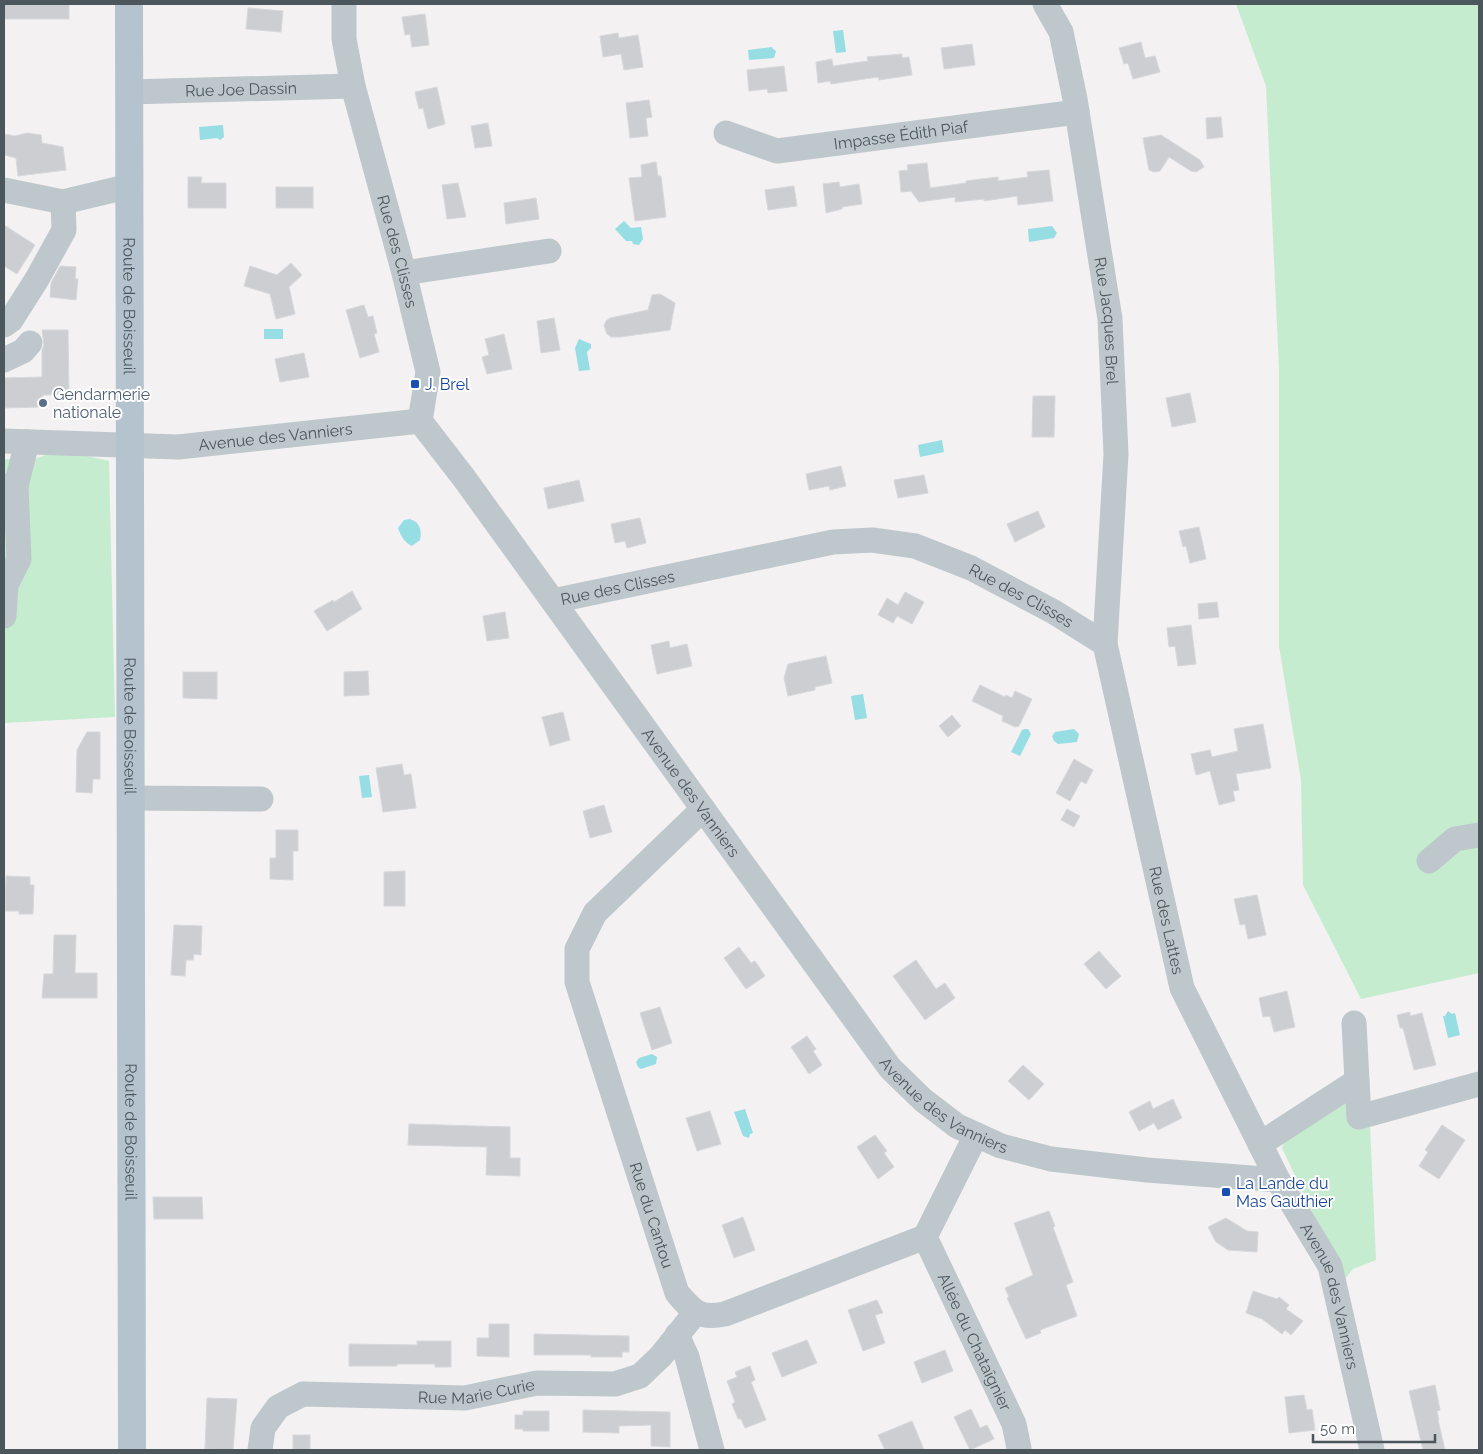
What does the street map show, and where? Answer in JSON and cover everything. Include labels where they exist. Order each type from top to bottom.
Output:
[{"type":"main road","name":"Route de Boisseuil","points":[[129,4],[132,1450]]},
{"type":"street","points":[[344,4],[344,39],[353,86]]},
{"type":"street","name":"Rue Jacques Brel","points":[[1045,4],[1061,32],[1077,112],[1110,319],[1116,454],[1105,644]]},
{"type":"street","name":"Rue Joe Dassin","points":[[129,92],[353,86]]},
{"type":"street","name":"Rue des Clisses","points":[[353,86],[404,273],[428,372],[420,421],[464,478],[553,601],[833,542],[872,540],[915,546],[971,568],[1054,612],[1105,644]]},
{"type":"street","name":"Impasse Édith Piaf","points":[[726,133],[777,151],[1077,112]]},
{"type":"street","points":[[4,190],[63,202],[130,186]]},
{"type":"street","points":[[4,325],[11,320],[37,279],[64,230],[63,202]]},
{"type":"street","points":[[404,273],[549,251]]},
{"type":"street","points":[[4,360],[23,351],[30,343]]},
{"type":"street","name":"Avenue des Vanniers","points":[[15,442],[178,447],[420,421]]},
{"type":"street","points":[[4,616],[6,585],[20,559],[10,486],[15,442]]},
{"type":"street","name":"Avenue des Vanniers","points":[[553,601],[890,1068],[923,1100],[957,1126],[976,1135],[1001,1146],[1051,1159],[1147,1170],[1278,1180],[1330,1266],[1365,1447]]},
{"type":"street","name":"Rue des Lattes","points":[[1105,644],[1182,988],[1278,1180]]},
{"type":"street","points":[[131,798],[261,799]]},
{"type":"street","name":"Rue du Cantou","points":[[695,1313],[677,1292],[674,1283],[577,982],[577,949],[595,913],[703,809]]},
{"type":"street","points":[[1429,861],[1455,839],[1479,836]]},
{"type":"street","points":[[1354,1023],[1359,1117],[1479,1084]]},
{"type":"street","points":[[1260,1144],[1357,1081]]},
{"type":"street","points":[[695,1313],[710,1317],[725,1314],[925,1237],[976,1135]]},
{"type":"street","name":"Allée du Chataîgnier","points":[[925,1237],[1014,1424],[1019,1448]]},
{"type":"street","name":"Rue Marie Curie","points":[[260,1450],[263,1428],[278,1407],[303,1394],[465,1398],[537,1383],[615,1384],[640,1376],[661,1356],[695,1313]]},
{"type":"street","points":[[677,1335],[687,1356],[712,1450]]},
{"type":"green space","points":[[1236,4],[1479,4],[1479,973],[1361,999],[1303,885],[1301,780],[1279,646],[1279,369],[1266,86]]},
{"type":"green space","points":[[61,450],[109,461],[115,717],[4,723],[4,459],[31,460]]},
{"type":"green space","points":[[1363,1088],[1370,1125],[1376,1260],[1353,1269],[1344,1280],[1282,1148],[1288,1132]]},
{"type":"water","points":[[843,30],[846,52],[836,53],[833,31]]},
{"type":"water","points":[[772,47],[776,51],[774,58],[749,60],[748,50]]},
{"type":"water","points":[[223,125],[224,137],[220,140],[217,138],[200,140],[199,127]]},
{"type":"water","points":[[624,221],[631,228],[641,227],[643,239],[639,245],[633,244],[632,241],[626,241],[615,229]]},
{"type":"water","points":[[1052,226],[1057,233],[1054,238],[1029,242],[1028,229]]},
{"type":"water","points":[[264,329],[283,329],[283,339],[264,339]]},
{"type":"water","points":[[579,339],[591,344],[591,348],[587,352],[590,370],[579,371],[575,348]]},
{"type":"water","points":[[942,440],[944,452],[920,457],[918,445]]},
{"type":"water","points":[[410,519],[420,527],[421,533],[420,540],[412,546],[403,538],[398,528],[404,520]]},
{"type":"water","points":[[863,694],[867,718],[855,720],[851,696]]},
{"type":"water","points":[[1028,729],[1031,734],[1020,756],[1011,752],[1022,730]]},
{"type":"water","points":[[1074,729],[1079,734],[1077,742],[1058,744],[1054,741],[1052,736],[1055,732]]},
{"type":"water","points":[[369,775],[372,797],[362,798],[359,776]]},
{"type":"water","points":[[1448,1011],[1452,1014],[1455,1013],[1460,1035],[1448,1038],[1443,1016]]},
{"type":"water","points":[[652,1054],[657,1057],[656,1064],[641,1069],[638,1067],[636,1062],[639,1058]]},
{"type":"water","points":[[745,1109],[753,1133],[750,1134],[749,1138],[743,1136],[734,1112]]},
{"type":"building","points":[[4,4],[69,4],[69,19],[4,19]]},
{"type":"building","points":[[248,8],[283,11],[281,32],[246,29]]},
{"type":"building","points":[[425,14],[429,45],[412,47],[410,34],[405,35],[402,17]]},
{"type":"building","points":[[618,33],[619,38],[638,35],[643,67],[624,70],[621,54],[603,57],[600,36]]},
{"type":"building","points":[[1141,42],[1145,58],[1155,56],[1160,72],[1133,79],[1128,63],[1124,64],[1119,48]]},
{"type":"building","points":[[972,44],[975,65],[944,69],[941,48]]},
{"type":"building","points":[[902,54],[902,58],[909,57],[912,75],[879,80],[878,77],[831,84],[830,81],[818,83],[816,62],[832,59],[833,66],[868,61],[867,57]]},
{"type":"building","points":[[784,66],[787,91],[768,93],[767,89],[749,91],[747,70]]},
{"type":"building","points":[[437,87],[445,124],[428,129],[423,108],[419,109],[415,92]]},
{"type":"building","points":[[649,100],[652,117],[646,118],[648,136],[630,138],[626,103]]},
{"type":"building","points":[[1221,117],[1223,137],[1207,139],[1206,118]]},
{"type":"building","points":[[488,123],[492,146],[475,148],[471,126]]},
{"type":"building","points":[[27,133],[41,135],[42,143],[63,147],[66,170],[18,176],[16,158],[4,155],[4,134],[15,136]]},
{"type":"building","points":[[1161,135],[1200,160],[1204,167],[1196,172],[1191,171],[1169,157],[1160,171],[1154,172],[1149,170],[1143,138]]},
{"type":"building","points":[[656,162],[658,176],[661,176],[666,217],[635,221],[629,178],[642,177],[641,165]]},
{"type":"building","points":[[927,163],[930,188],[998,177],[998,181],[1028,177],[1027,172],[1049,170],[1053,201],[1018,205],[1017,196],[984,201],[984,199],[955,202],[955,197],[919,202],[911,191],[901,192],[899,171],[908,170],[907,165]]},
{"type":"building","points":[[188,177],[202,177],[201,183],[226,183],[226,208],[188,208]]},
{"type":"building","points":[[839,182],[840,187],[859,184],[862,204],[842,207],[842,209],[826,213],[823,184]]},
{"type":"building","points":[[458,183],[466,217],[447,219],[442,185]]},
{"type":"building","points":[[794,186],[797,206],[768,210],[765,190]]},
{"type":"building","points":[[276,187],[313,187],[313,208],[276,208]]},
{"type":"building","points":[[536,198],[539,219],[506,224],[504,203]]},
{"type":"building","points":[[4,225],[35,245],[17,274],[4,266]]},
{"type":"building","points":[[291,263],[302,275],[289,287],[295,314],[276,319],[270,294],[244,286],[250,266],[277,275]]},
{"type":"building","points":[[60,266],[76,267],[75,279],[78,279],[76,300],[50,297],[51,283]]},
{"type":"building","points":[[660,294],[675,303],[670,330],[620,337],[611,337],[607,334],[604,326],[606,321],[610,318],[648,310],[652,295]]},
{"type":"building","points":[[364,305],[368,317],[373,316],[377,333],[374,334],[379,352],[360,358],[346,310]]},
{"type":"building","points":[[554,318],[560,350],[541,353],[537,321]]},
{"type":"building","points":[[42,330],[68,330],[69,394],[43,395],[42,399],[38,399],[39,407],[4,408],[4,378],[42,377],[42,350],[44,345]]},
{"type":"building","points":[[504,334],[512,369],[487,374],[482,357],[489,355],[485,339]]},
{"type":"building","points":[[304,353],[309,377],[280,382],[275,359]]},
{"type":"building","points":[[1190,393],[1196,422],[1172,427],[1166,398]]},
{"type":"building","points":[[1033,396],[1055,396],[1054,437],[1032,437]]},
{"type":"building","points":[[841,466],[846,486],[830,490],[829,486],[809,490],[806,474]]},
{"type":"building","points":[[924,475],[928,493],[898,498],[894,480]]},
{"type":"building","points":[[579,480],[584,501],[548,509],[544,488]]},
{"type":"building","points":[[1038,511],[1045,527],[1015,542],[1007,524]]},
{"type":"building","points":[[640,518],[646,543],[627,548],[625,541],[615,543],[611,524]]},
{"type":"building","points":[[1199,527],[1206,559],[1190,563],[1186,546],[1183,547],[1179,531]]},
{"type":"building","points":[[352,591],[362,609],[327,631],[314,611]]},
{"type":"building","points":[[905,592],[924,602],[912,624],[897,616],[893,623],[878,615],[887,598],[898,605]]},
{"type":"building","points":[[1217,602],[1219,617],[1199,619],[1198,604]]},
{"type":"building","points":[[505,612],[509,638],[487,641],[483,616]]},
{"type":"building","points":[[1191,625],[1196,664],[1178,666],[1175,646],[1169,647],[1167,628]]},
{"type":"building","points":[[669,641],[670,648],[687,644],[692,666],[657,674],[651,645]]},
{"type":"building","points":[[826,656],[832,683],[815,687],[815,690],[788,696],[784,678],[788,664]]},
{"type":"building","points":[[368,671],[369,695],[344,696],[344,672]]},
{"type":"building","points":[[183,672],[217,672],[217,699],[183,698]]},
{"type":"building","points":[[980,685],[1005,697],[1006,695],[1012,698],[1015,691],[1032,699],[1019,726],[1015,727],[1002,721],[1003,716],[972,701]]},
{"type":"building","points":[[563,712],[570,740],[550,746],[542,717]]},
{"type":"building","points":[[952,715],[961,726],[948,737],[939,726]]},
{"type":"building","points":[[1263,724],[1271,768],[1236,774],[1239,790],[1233,791],[1235,801],[1219,805],[1210,771],[1196,775],[1191,754],[1210,750],[1212,757],[1238,751],[1234,729]]},
{"type":"building","points":[[87,732],[100,732],[100,779],[93,779],[92,793],[76,792],[77,750]]},
{"type":"building","points":[[1074,759],[1093,770],[1086,784],[1081,781],[1070,801],[1056,793]]},
{"type":"building","points":[[402,764],[404,775],[411,774],[416,808],[383,812],[376,768]]},
{"type":"building","points":[[604,805],[612,832],[590,838],[583,811]]},
{"type":"building","points":[[1067,809],[1080,816],[1074,827],[1061,820]]},
{"type":"building","points":[[276,830],[298,830],[298,851],[293,851],[293,880],[270,879],[270,858],[276,858]]},
{"type":"building","points":[[405,871],[405,906],[384,906],[384,872]]},
{"type":"building","points":[[6,876],[30,877],[30,885],[34,885],[33,914],[5,911]]},
{"type":"building","points":[[1257,895],[1266,935],[1248,939],[1245,924],[1240,925],[1234,899]]},
{"type":"building","points":[[174,925],[202,926],[201,955],[194,954],[193,960],[186,960],[185,976],[171,975]]},
{"type":"building","points":[[54,935],[76,935],[75,973],[97,973],[97,998],[42,998],[44,974],[53,974]]},
{"type":"building","points":[[739,947],[751,963],[755,961],[765,976],[746,989],[724,958]]},
{"type":"building","points":[[1099,951],[1121,976],[1106,989],[1084,964]]},
{"type":"building","points":[[916,960],[936,989],[945,983],[955,998],[925,1020],[893,976]]},
{"type":"building","points":[[1287,991],[1295,1027],[1274,1032],[1270,1016],[1263,1017],[1259,998]]},
{"type":"building","points":[[660,1007],[672,1043],[652,1050],[640,1013]]},
{"type":"building","points":[[1410,1012],[1410,1016],[1422,1013],[1436,1065],[1414,1070],[1403,1028],[1400,1028],[1397,1015]]},
{"type":"building","points":[[807,1036],[816,1049],[813,1051],[822,1065],[809,1074],[791,1047]]},
{"type":"building","points":[[1023,1065],[1044,1084],[1029,1100],[1008,1081]]},
{"type":"building","points":[[1173,1099],[1182,1118],[1158,1130],[1154,1123],[1139,1131],[1129,1112],[1150,1101],[1153,1109]]},
{"type":"building","points":[[710,1111],[721,1144],[697,1151],[686,1118]]},
{"type":"building","points":[[409,1124],[510,1127],[510,1158],[520,1158],[520,1176],[486,1175],[487,1147],[408,1145]]},
{"type":"building","points":[[1442,1125],[1465,1140],[1439,1179],[1419,1166],[1428,1152],[1425,1150]]},
{"type":"building","points":[[875,1135],[887,1151],[884,1153],[894,1167],[878,1179],[857,1147]]},
{"type":"building","points":[[153,1197],[202,1197],[203,1219],[154,1219]]},
{"type":"building","points":[[1049,1211],[1073,1282],[1066,1285],[1077,1316],[1040,1330],[1041,1333],[1026,1339],[1007,1298],[1009,1297],[1005,1288],[1033,1275],[1014,1223]]},
{"type":"building","points":[[743,1217],[755,1250],[734,1258],[722,1225]]},
{"type":"building","points":[[1226,1218],[1247,1231],[1258,1232],[1257,1252],[1228,1250],[1216,1242],[1208,1227]]},
{"type":"building","points":[[1253,1291],[1277,1299],[1279,1297],[1289,1305],[1286,1309],[1303,1321],[1291,1335],[1285,1330],[1282,1334],[1262,1319],[1246,1313]]},
{"type":"building","points":[[877,1300],[883,1313],[875,1315],[885,1343],[863,1351],[848,1310]]},
{"type":"building","points":[[489,1324],[509,1324],[509,1357],[477,1356],[477,1338],[489,1338]]},
{"type":"building","points":[[534,1334],[629,1336],[629,1352],[622,1352],[622,1357],[534,1355]]},
{"type":"building","points":[[807,1340],[817,1363],[782,1377],[772,1353]]},
{"type":"building","points":[[417,1341],[451,1341],[451,1367],[435,1367],[435,1364],[349,1366],[349,1344],[417,1345]]},
{"type":"building","points":[[945,1350],[953,1371],[922,1383],[914,1362]]},
{"type":"building","points":[[750,1366],[755,1380],[751,1382],[766,1420],[745,1428],[741,1419],[738,1419],[732,1404],[735,1402],[727,1381],[737,1377],[735,1372]]},
{"type":"building","points":[[1435,1385],[1440,1410],[1437,1411],[1438,1420],[1445,1450],[1423,1450],[1409,1391]]},
{"type":"building","points":[[1304,1395],[1307,1410],[1312,1409],[1315,1430],[1289,1433],[1285,1397]]},
{"type":"building","points":[[207,1398],[237,1399],[233,1450],[205,1449]]},
{"type":"building","points":[[971,1409],[980,1428],[987,1425],[994,1439],[970,1450],[954,1417]]},
{"type":"building","points":[[583,1410],[670,1412],[670,1447],[651,1446],[651,1425],[619,1426],[619,1433],[583,1432]]},
{"type":"building","points":[[523,1411],[549,1411],[549,1431],[523,1431],[523,1429],[515,1429],[515,1415],[523,1415]]},
{"type":"building","points":[[912,1421],[924,1450],[885,1450],[878,1435]]},
{"type":"building","points":[[293,1435],[310,1435],[310,1450],[293,1450]]},
{"type":"place","name":"J. Brel","points":[[415,384]]},
{"type":"place","name":"Gendarmerie nationale","points":[[43,403]]},
{"type":"place","name":"La Lande du Mas Gauthier","points":[[1226,1192]]}]
